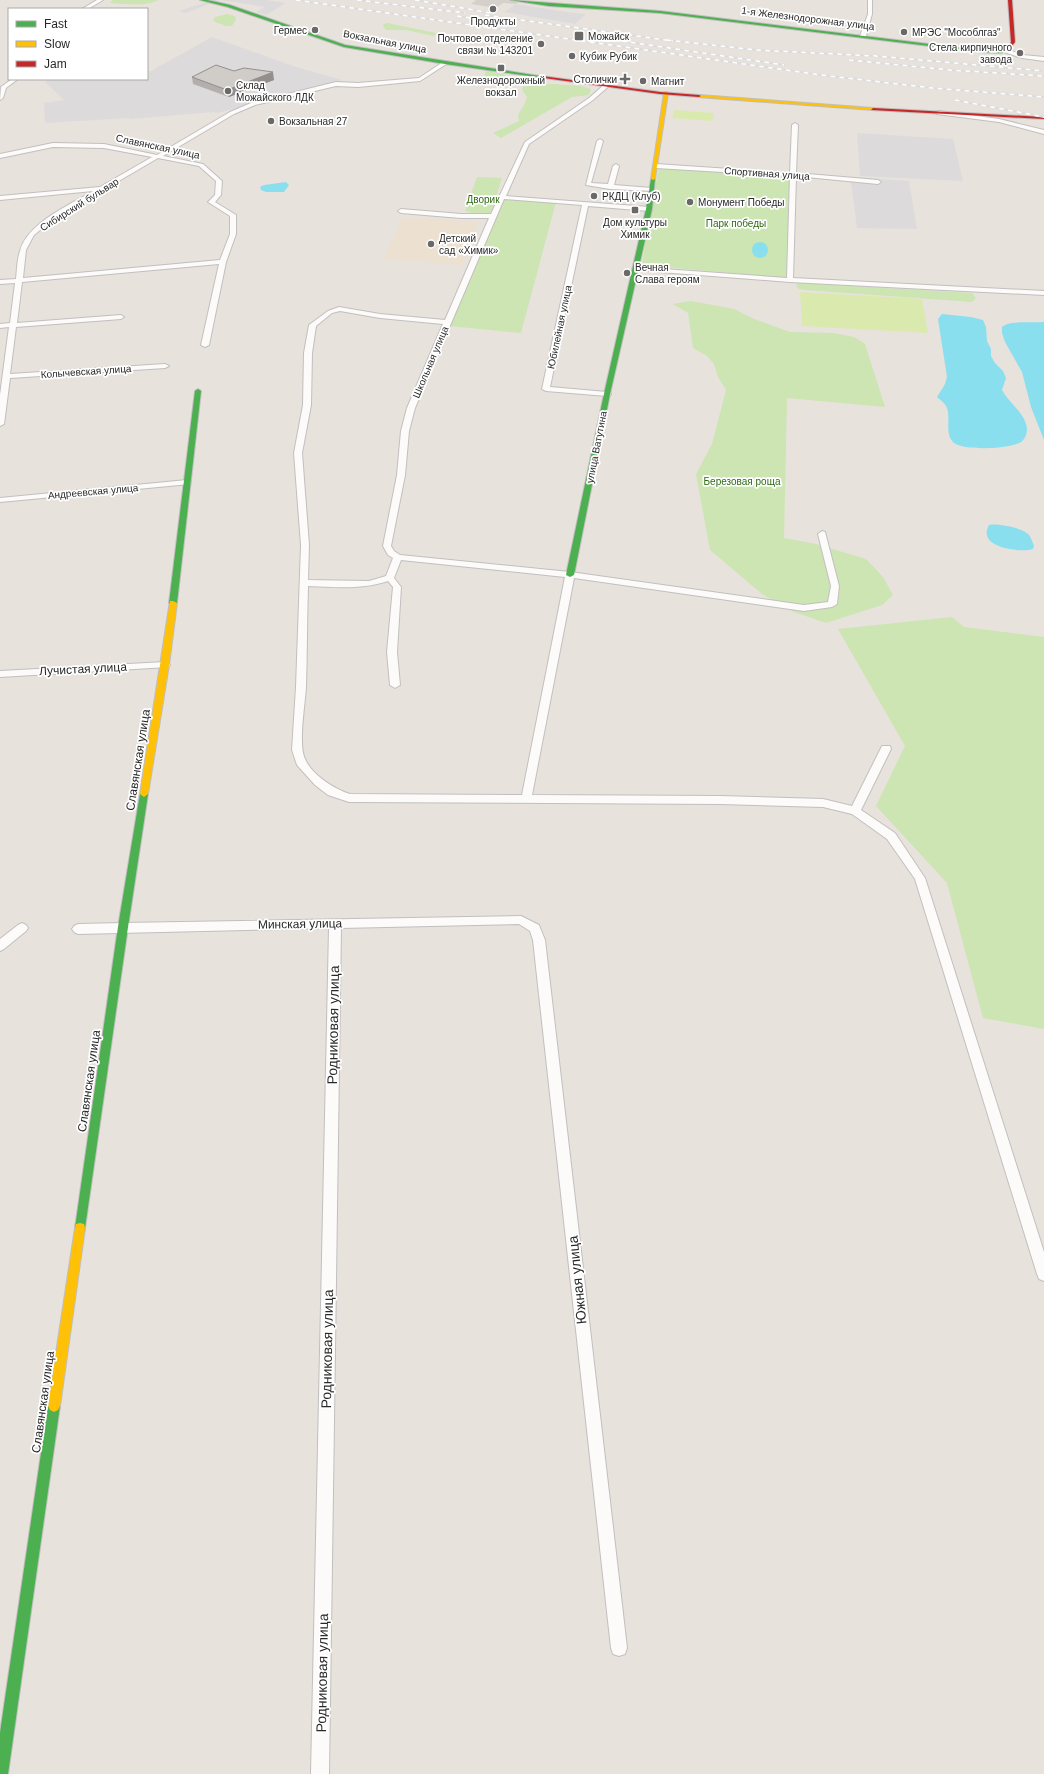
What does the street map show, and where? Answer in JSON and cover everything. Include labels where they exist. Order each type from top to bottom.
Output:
[{"type":"main road","name":"Вокзальная улица","points":[[202,0],[229,6],[310,35],[350,47],[445,63],[666,93],[808,106],[1044,118]]},
{"type":"main road","name":"1-я Железнодорожная улица","points":[[512,0],[567,7],[636,9],[978,51],[1006,51]]},
{"type":"main road","points":[[1006,51],[1011,47],[1013,42],[1010,0]]},
{"type":"main road","name":"улица Ватутина","points":[[570,575],[607,394],[649,209],[666,93]]},
{"type":"main road","name":"Славянская улица","points":[[1,1774],[123,927],[166,665],[198,391]]},
{"type":"street","points":[[86,8],[101,0]]},
{"type":"street","points":[[863,36],[870,14],[870,0]]},
{"type":"street","points":[[1006,51],[1022,56],[1044,59]]},
{"type":"street","name":"Сибирский бульвар","points":[[0,424],[23,250],[31,234],[52,218],[232,112],[253,104],[336,84],[358,85],[420,79],[445,63]]},
{"type":"street","points":[[0,98],[5,85],[13,80]]},
{"type":"street","name":"Школьная улица","points":[[398,557],[391,553],[387,546],[401,475],[407,423],[411,408],[501,197],[526,143],[591,99],[607,85]]},
{"type":"street","points":[[939,113],[949,116],[1006,121],[1044,132]]},
{"type":"street","points":[[790,280],[795,125]]},
{"type":"street","points":[[600,141],[588,183],[592,186],[652,190]]},
{"type":"street","name":"Славянская улица","points":[[0,156],[32,148],[72,144],[104,146],[201,165],[219,181],[218,195],[211,202],[233,215],[233,234],[223,262],[205,345]]},
{"type":"street","points":[[610,187],[616,166]]},
{"type":"street","name":"Спортивная улица","points":[[656,166],[834,177],[878,182]]},
{"type":"street","points":[[0,198],[102,189]]},
{"type":"street","points":[[501,197],[649,209]]},
{"type":"street","name":"Юбилейная улица","points":[[585,204],[546,389],[607,394]]},
{"type":"street","points":[[401,211],[461,216],[493,216]]},
{"type":"street","points":[[0,282],[223,262]]},
{"type":"street","points":[[636,269],[790,280],[1044,293]]},
{"type":"street","points":[[448,322],[380,316],[340,309],[330,312],[313,325],[308,353],[307,405],[298,452],[304,545],[301,687],[297,750],[301,762],[319,782],[332,792],[349,798],[720,800],[822,803],[855,811],[891,836],[920,878],[1044,1274]]},
{"type":"street","points":[[0,326],[121,317]]},
{"type":"street","name":"Колычевская улица","points":[[7,376],[165,366]]},
{"type":"street","name":"Андреевская улица","points":[[0,500],[187,482]]},
{"type":"street","points":[[390,578],[398,557],[570,575],[804,608],[832,604],[835,586],[822,534]]},
{"type":"street","name":"улица Ватутина","points":[[526,800],[570,575]]},
{"type":"street","points":[[304,582],[351,585],[370,584],[390,578]]},
{"type":"street","points":[[390,578],[398,587],[392,652],[395,685]]},
{"type":"street","name":"Лучистая улица","points":[[0,674],[166,665]]},
{"type":"street","points":[[855,811],[886,749]]},
{"type":"street","name":"Минская улица","points":[[78,929],[521,920]]},
{"type":"street","name":"Южная улица","points":[[521,920],[535,928],[539,940],[619,1648]]},
{"type":"street","name":"Родниковая улица","points":[[320,1774],[335,924]]},
{"type":"street","points":[[0,946],[22,928]]},
{"type":"shaded area","points":[[213,0],[220,0],[185,13],[179,11]]},
{"type":"shaded area","points":[[220,0],[266,0],[286,3],[266,15],[256,12],[265,7]]},
{"type":"shaded area","points":[[476,0],[507,0],[518,2],[516,4],[503,3],[496,8],[471,4]]},
{"type":"shaded area","points":[[516,4],[586,14],[575,24],[500,11],[506,11]]},
{"type":"shaded area","points":[[212,37],[296,67],[342,80],[217,113],[213,112],[131,119],[45,123],[44,103],[64,100],[45,82],[48,80],[148,80],[148,71],[151,71]]},
{"type":"shaded area","points":[[857,133],[953,139],[963,181],[860,176]]},
{"type":"shaded area","points":[[853,177],[909,181],[917,229],[857,228],[851,182]]},
{"type":"shaded area","points":[[403,217],[479,222],[462,265],[384,259]]},
{"type":"green space","points":[[113,0],[158,0],[148,4],[110,3]]},
{"type":"green space","points":[[227,14],[235,16],[236,19],[232,26],[226,26],[213,21],[215,17]]},
{"type":"green space","points":[[387,23],[436,33],[434,36],[406,30],[386,30],[383,26]]},
{"type":"green space","points":[[486,71],[504,74],[506,78],[494,81],[483,79]]},
{"type":"green space","points":[[554,84],[582,86],[591,89],[589,95],[572,97],[501,138],[493,133],[519,121],[518,115],[527,97],[522,90],[524,85]]},
{"type":"green space","points":[[674,110],[714,113],[712,121],[672,118]]},
{"type":"green space","name":"Парк победы","points":[[659,168],[790,177],[786,278],[642,265]]},
{"type":"green space","name":"Дворик","points":[[477,177],[502,178],[491,213],[477,214],[465,211]]},
{"type":"green space","points":[[502,197],[556,202],[521,333],[449,326]]},
{"type":"green space","points":[[799,283],[972,293],[976,298],[972,302],[805,290],[798,289],[796,285]]},
{"type":"green space","points":[[800,292],[922,299],[928,333],[802,326]]},
{"type":"green space","name":"Березовая роща","points":[[691,301],[734,309],[752,318],[790,332],[833,333],[854,337],[865,344],[885,407],[787,398],[784,538],[816,544],[866,559],[883,577],[893,595],[882,605],[826,623],[794,612],[762,594],[710,550],[696,474],[712,444],[726,390],[718,377],[714,364],[707,356],[693,348],[688,313],[673,304]]},
{"type":"green space","points":[[952,617],[964,627],[1044,637],[1044,1029],[983,1018],[947,883],[876,806],[905,746],[838,629]]},
{"type":"water","points":[[286,182],[289,185],[284,192],[266,192],[261,190],[260,187],[264,185]]},
{"type":"water","points":[[760,242],[766,244],[768,250],[766,256],[760,258],[754,256],[752,250],[754,244]]},
{"type":"water","points":[[942,314],[971,317],[983,320],[986,327],[987,341],[991,349],[991,356],[995,363],[1003,371],[1006,378],[1002,390],[1024,418],[1026,424],[1026,435],[1021,442],[998,448],[977,448],[960,446],[954,443],[951,439],[948,431],[947,408],[937,397],[945,384],[947,377],[938,319]]},
{"type":"water","points":[[1044,322],[1044,440],[1031,407],[1022,372],[1005,342],[1002,327],[1010,323]]},
{"type":"water","points":[[989,525],[1010,527],[1026,532],[1033,542],[1033,549],[1010,549],[994,544],[989,539],[987,533]]},
{"type":"building","points":[[216,65],[234,71],[244,68],[273,72],[227,90],[192,77]]},
{"type":"railway","points":[[296,0],[821,75],[932,88],[1044,97]]},
{"type":"railway","points":[[357,0],[465,13]]},
{"type":"railway","points":[[415,0],[491,13]]},
{"type":"railway","points":[[485,15],[673,41]]},
{"type":"railway","points":[[457,16],[497,22]]},
{"type":"railway","points":[[667,40],[756,50],[876,56],[1044,71]]},
{"type":"railway","points":[[622,41],[784,65]]},
{"type":"railway","points":[[849,60],[950,70],[1043,76]]},
{"type":"railway","points":[[955,100],[1044,117]]},
{"type":"traffic: fast","points":[[202,0],[229,6],[344,46],[445,63],[544,77]]},
{"type":"traffic: fast","points":[[512,0],[549,5],[660,12],[978,51],[1001,52],[1009,49]]},
{"type":"traffic: fast","points":[[570,575],[607,394],[649,209],[653,179]]},
{"type":"traffic: fast","points":[[173,603],[198,391]]},
{"type":"traffic: fast","points":[[80,1228],[123,927],[144,794]]},
{"type":"traffic: fast","points":[[1,1774],[54,1406]]},
{"type":"traffic: slow","points":[[653,179],[666,93]]},
{"type":"traffic: slow","points":[[699,96],[873,109]]},
{"type":"traffic: slow","points":[[144,794],[165,665],[173,603]]},
{"type":"traffic: slow","points":[[54,1406],[80,1228]]},
{"type":"traffic: jam","points":[[1009,49],[1013,42],[1010,0]]},
{"type":"traffic: jam","points":[[544,77],[660,93],[699,96]]},
{"type":"traffic: jam","points":[[873,109],[1044,118]]},
{"type":"place","name":"Продукты","points":[[493,9]]},
{"type":"place","name":"Гермес","points":[[315,30]]},
{"type":"place","name":"МРЭС \"Мособлгаз\"","points":[[904,32]]},
{"type":"place","name":"Можайск","points":[[579,36]]},
{"type":"place","name":"Почтовое отделение связи № 143201","points":[[541,44]]},
{"type":"place","name":"Стела кирпичного завода","points":[[1020,53]]},
{"type":"place","name":"Кубик Рубик","points":[[572,56]]},
{"type":"place","name":"Железнодорожный вокзал","points":[[501,68]]},
{"type":"place","name":"Столички","points":[[625,79]]},
{"type":"place","name":"Магнит","points":[[643,81]]},
{"type":"place","name":"Склад Можайского ЛДК","points":[[228,91]]},
{"type":"place","name":"Вокзальная 27","points":[[271,121]]},
{"type":"place","name":"РКДЦ (Клуб)","points":[[594,196]]},
{"type":"place","name":"Монумент Победы","points":[[690,202]]},
{"type":"place","name":"Дом культуры Химик","points":[[635,210]]},
{"type":"place","name":"Детский сад «Химик»","points":[[431,244]]},
{"type":"place","name":"Вечная Слава героям","points":[[627,273]]}]
